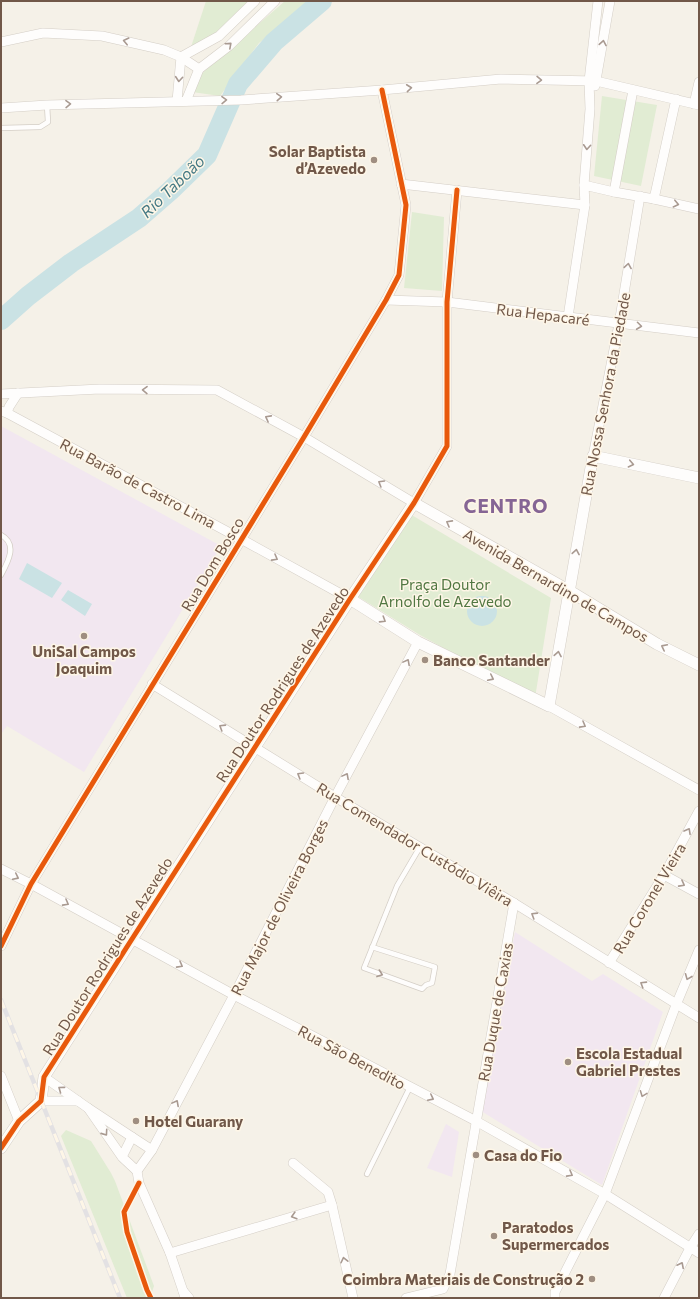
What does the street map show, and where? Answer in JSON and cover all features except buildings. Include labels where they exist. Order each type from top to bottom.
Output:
[{"type":"street","points":[[181,57],[219,36],[255,1]]},
{"type":"street","points":[[182,101],[199,69],[229,46],[275,1]]},
{"type":"street","points":[[568,317],[586,205],[584,185],[598,1]]},
{"type":"street","points":[[592,81],[610,1]]},
{"type":"street","points":[[1,42],[43,33],[102,36],[164,50],[181,57],[199,69]]},
{"type":"street","points":[[181,57],[182,101]]},
{"type":"street","points":[[1,108],[47,105],[241,100],[382,90],[501,79],[592,81],[697,104],[699,82]]},
{"type":"street","name":"Rua Dom Bosco","points":[[1,946],[31,884],[304,437],[386,300],[399,275],[406,205],[382,90]]},
{"type":"street","points":[[614,192],[633,90]]},
{"type":"street","points":[[654,199],[676,99]]},
{"type":"street","points":[[401,184],[586,205]]},
{"type":"street","points":[[584,185],[699,209]]},
{"type":"street","name":"Rua Doutor Rodrigues de Azevedo","points":[[41,1101],[44,1077],[350,599],[414,504],[447,446],[447,302],[457,190]]},
{"type":"street","name":"Rua Nossa Senhora da Piedade","points":[[548,706],[568,590],[619,324],[640,196]]},
{"type":"street","name":"Rua Hepacaré","points":[[386,300],[447,302],[699,333]]},
{"type":"street","points":[[1,394],[100,389],[217,390],[304,437],[414,504]]},
{"type":"street","points":[[4,412],[18,393]]},
{"type":"street","name":"Rua Barão de Castro Lima","points":[[4,412],[350,599],[418,642],[548,706]]},
{"type":"street","points":[[593,456],[699,478]]},
{"type":"street","name":"Avenida Bernardino de Campos","points":[[414,504],[568,590],[657,644],[699,665]]},
{"type":"street","name":"Rua Major de Oliveira Borges","points":[[137,1171],[152,1150],[234,995],[335,797],[418,642]]},
{"type":"street","name":"Rua Comendador Custódio Viêira","points":[[152,684],[335,797],[514,903],[699,1018]]},
{"type":"street","points":[[548,706],[699,790]]},
{"type":"street","name":"Rua Coronel Vieira","points":[[609,963],[664,875],[699,811]]},
{"type":"street","name":"Rua São Benedito","points":[[1,869],[234,995],[476,1121],[605,1194],[699,1253]]},
{"type":"street","points":[[664,875],[699,894]]},
{"type":"street","name":"Rua Duque de Caxias","points":[[406,1298],[443,1289],[450,1274],[514,903]]},
{"type":"street","points":[[555,1298],[556,1292],[605,1194],[676,1005],[699,950]]},
{"type":"street","points":[[1,1076],[19,1121]]},
{"type":"street","points":[[44,1077],[152,1150]]},
{"type":"street","points":[[1,1148],[19,1121],[41,1101],[78,1101]]},
{"type":"street","points":[[88,1108],[122,1157],[137,1171],[139,1183],[170,1253],[186,1296]]},
{"type":"street","points":[[122,1157],[132,1137]]},
{"type":"street","points":[[293,1163],[328,1192],[353,1298]]},
{"type":"street","points":[[170,1253],[332,1205]]},
{"type":"street","points":[[664,1298],[699,1234]]},
{"type":"lane","points":[[1,128],[40,127],[48,122],[47,105]]},
{"type":"lane","points":[[1,535],[9,541],[11,548],[8,562],[1,575]]},
{"type":"lane","points":[[372,947],[435,967],[432,983],[426,985],[422,989],[364,968],[372,947],[397,886],[420,847]]},
{"type":"lane","points":[[367,1174],[410,1087]]},
{"type":"shaded area","name":"UniSal Campos Joaquim","points":[[1,426],[221,546],[84,772],[7,726],[1,734]]},
{"type":"shaded area","name":"Escola Estadual Gabriel Prestes","points":[[515,932],[592,981],[603,974],[663,1012],[602,1185],[481,1111]]},
{"type":"shaded area","points":[[446,1124],[459,1132],[452,1177],[427,1168]]},
{"type":"green space","points":[[206,1],[248,1],[197,51],[191,47]]},
{"type":"green space","points":[[285,1],[311,1],[259,43],[220,96],[192,92],[200,75]]},
{"type":"green space","points":[[602,96],[657,105],[641,186],[594,176]]},
{"type":"green space","points":[[412,212],[444,217],[442,291],[404,288]]},
{"type":"green space","name":"Praça Doutor Arnolfo de Azevedo","points":[[410,514],[551,598],[535,698],[420,635],[357,596]]},
{"type":"green space","points":[[66,1130],[91,1141],[115,1181],[154,1286],[150,1298],[127,1298],[61,1136]]},
{"type":"water","points":[[27,563],[62,583],[52,598],[19,579]]},
{"type":"water","points":[[68,590],[92,604],[85,616],[61,600]]},
{"type":"water","points":[[482,596],[493,600],[497,611],[493,622],[482,626],[471,622],[467,611],[471,600]]},
{"type":"waterway","name":"Rio Taboão","points":[[1,320],[28,296],[71,263],[139,218],[170,191],[207,155],[238,84],[274,42],[322,1]]},
{"type":"railway","points":[[1,1000],[120,1298]]},
{"type":"cycle path","points":[[1,946],[31,884],[304,437],[386,300],[399,275],[406,205],[382,90]]},
{"type":"cycle path","points":[[1,1148],[19,1121],[41,1101],[44,1077],[350,599],[414,503],[447,446],[447,302],[457,190]]},
{"type":"cycle path","points":[[139,1183],[124,1212],[127,1232],[151,1298]]},
{"type":"place","name":"Solar Baptista d’Azevedo","points":[[374,160]]},
{"type":"place","name":"UniSal Campos Joaquim","points":[[84,636]]},
{"type":"place","name":"Banco Santander","points":[[425,660]]},
{"type":"place","name":"Escola Estadual Gabriel Prestes","points":[[568,1062]]},
{"type":"place","name":"Hotel Guarany","points":[[136,1121]]},
{"type":"place","name":"Casa do Fio","points":[[476,1155]]},
{"type":"place","name":"Paratodos Supermercados","points":[[494,1236]]},
{"type":"place","name":"Coimbra Materiais de Construção 2","points":[[592,1279]]},
{"type":"district","name":"CENTRO","points":[[506,505]]}]
